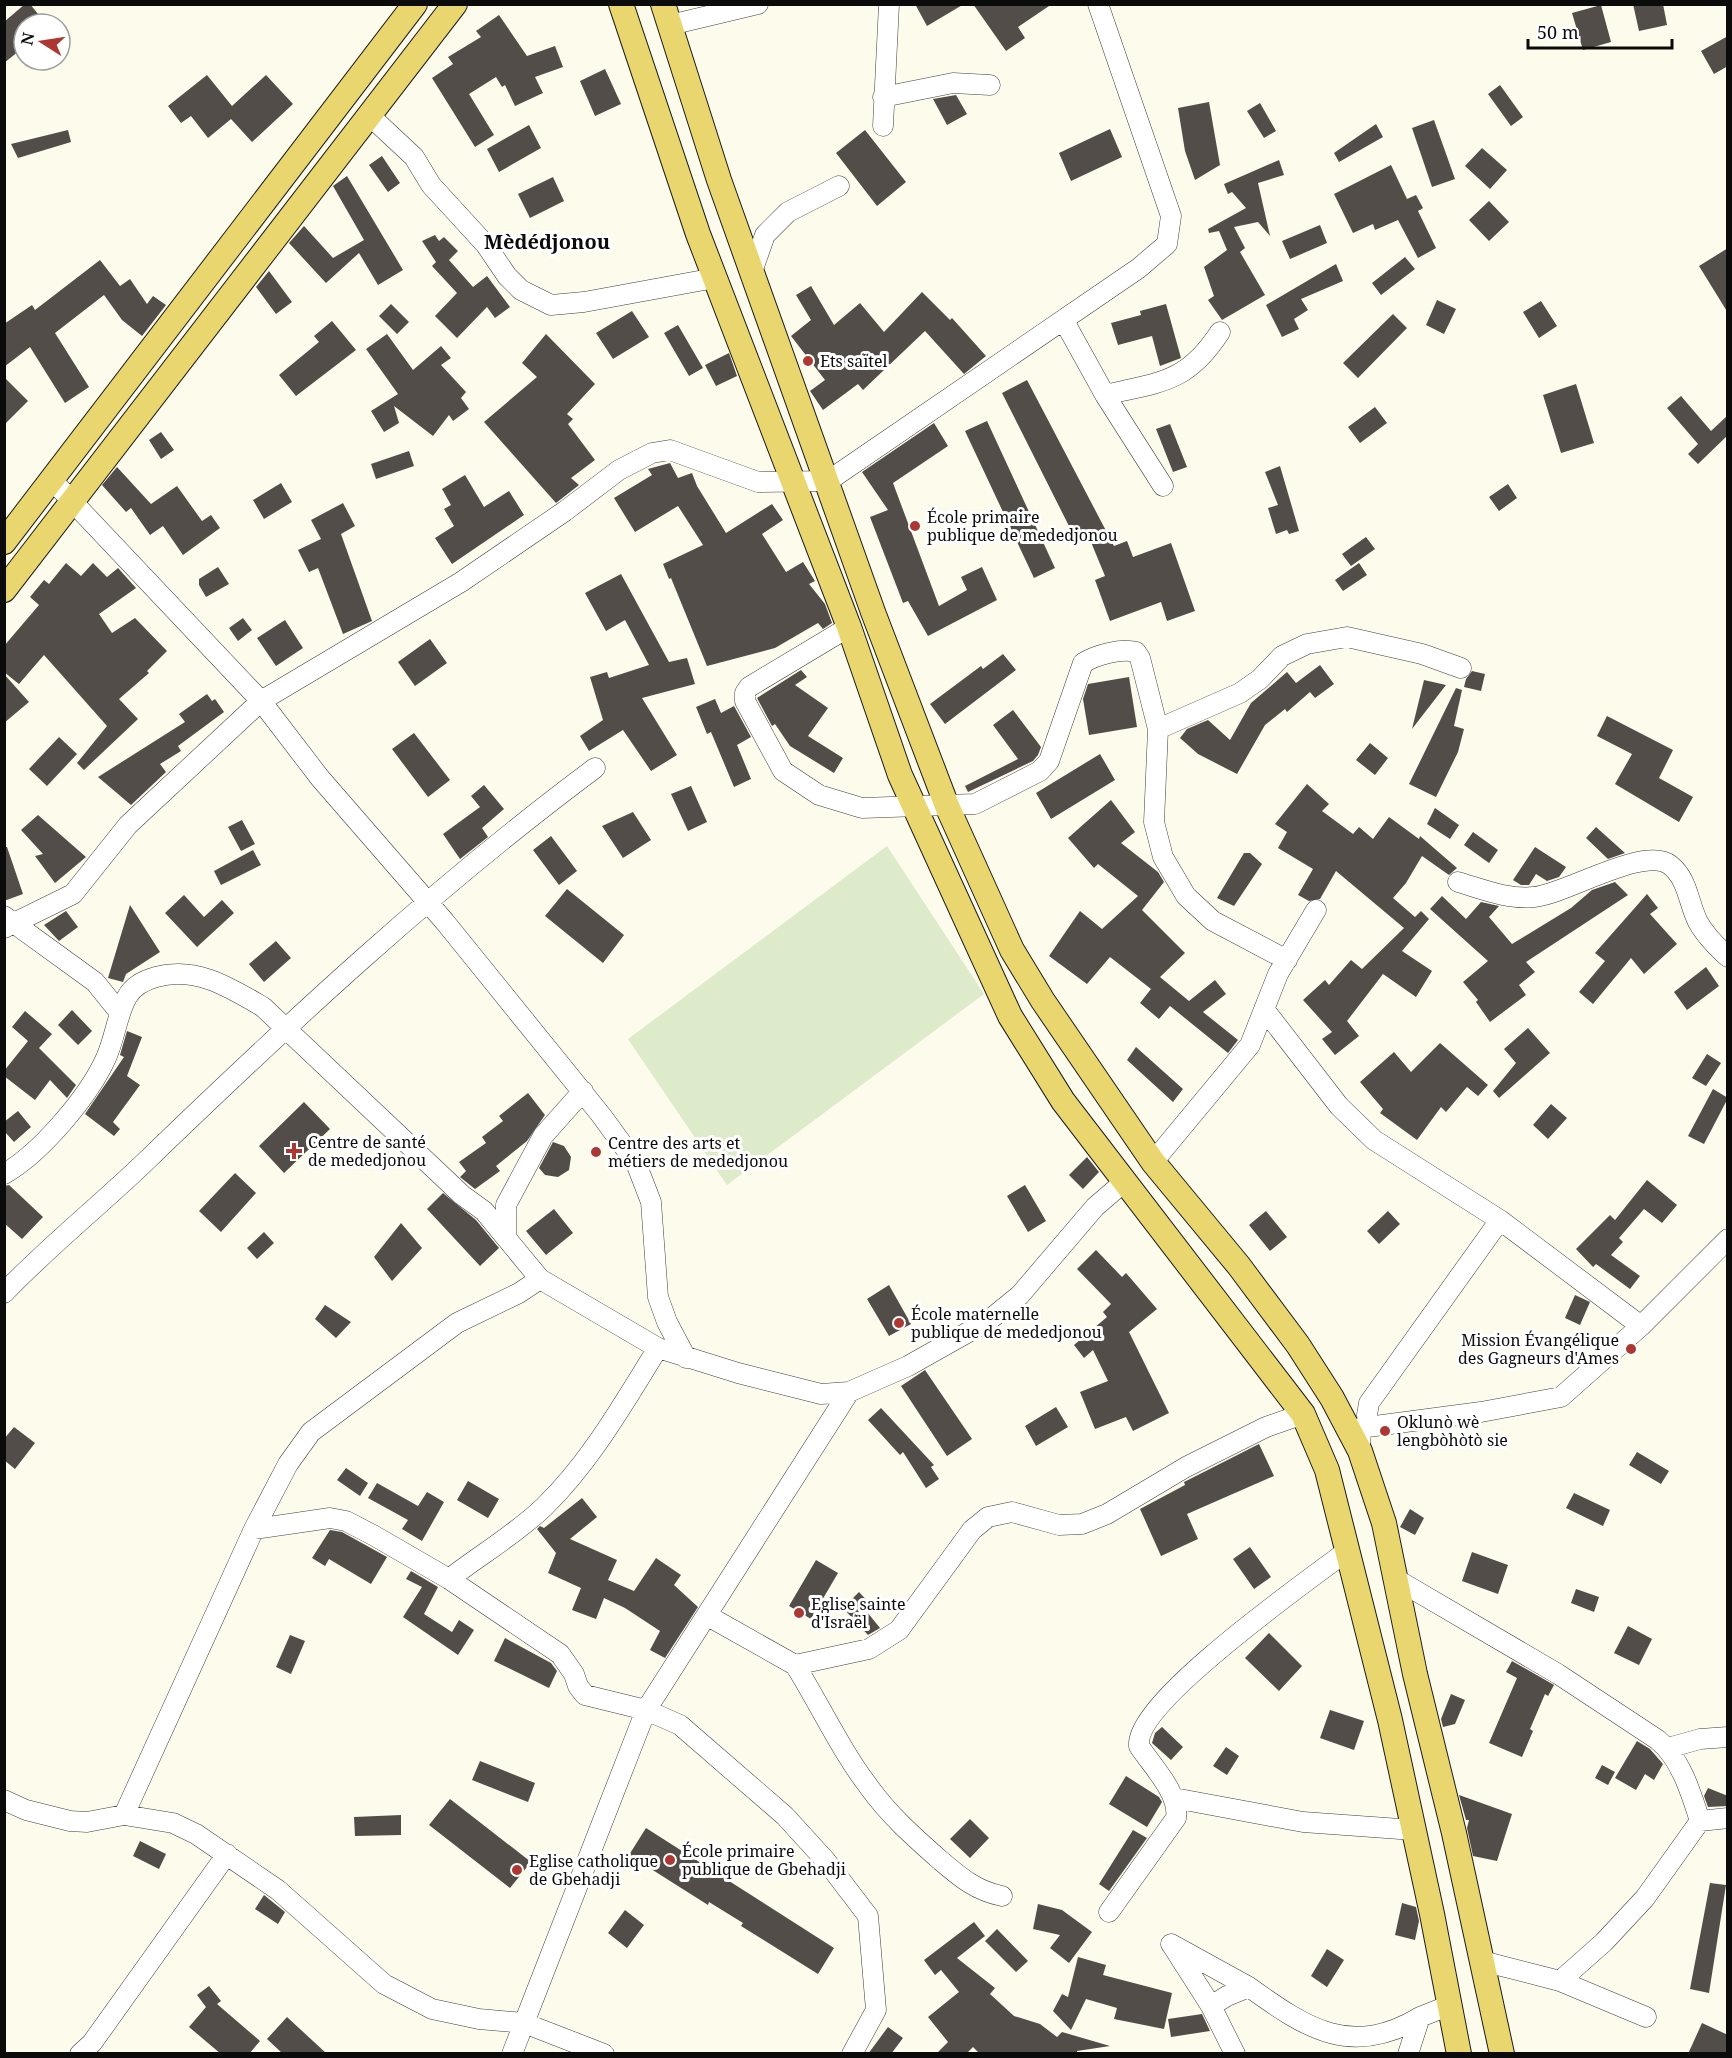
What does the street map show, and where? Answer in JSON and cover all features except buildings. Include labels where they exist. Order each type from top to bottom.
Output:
[{"type":"main road","points":[[4,542],[416,4]]},
{"type":"main road","points":[[4,590],[455,4]]},
{"type":"main road","points":[[621,4],[715,278],[791,482],[849,627],[900,775],[1010,1016],[1064,1101],[1303,1414],[1327,1470],[1390,1720],[1459,2054]]},
{"type":"main road","points":[[667,15],[719,180],[753,269],[873,612],[947,806],[1012,950],[1042,1001],[1153,1162],[1239,1266],[1292,1337],[1332,1398],[1338,1412],[1363,1435],[1502,2054]]},
{"type":"street","points":[[667,15],[758,4]]},
{"type":"street","points":[[883,126],[890,4]]},
{"type":"street","points":[[8,922],[73,894],[128,825],[261,701],[461,582],[565,511],[620,470],[652,453],[670,450],[758,482],[828,481],[1139,268],[1167,244],[1172,216],[1098,4]]},
{"type":"street","points":[[883,97],[953,83],[990,85]]},
{"type":"street","points":[[369,115],[414,157],[431,185],[486,245],[507,276],[521,290],[551,305],[584,302],[715,278]]},
{"type":"street","points":[[753,269],[765,234],[788,212],[839,186]]},
{"type":"street","points":[[1064,321],[1105,395],[1163,486]]},
{"type":"street","points":[[1105,395],[1176,378],[1204,356],[1220,332]]},
{"type":"street","points":[[51,479],[261,701],[320,778],[427,902],[583,1091],[636,1163],[651,1203],[658,1297],[667,1322],[686,1358]]},
{"type":"street","points":[[849,627],[749,687],[745,693],[745,701],[783,771],[819,795],[862,808],[975,804],[1040,771],[1049,761],[1083,663],[1091,658],[1129,650],[1136,652],[1140,658],[1158,729],[1154,822],[1163,857],[1186,896],[1213,921],[1287,960]]},
{"type":"street","points":[[1158,729],[1240,693],[1260,679],[1282,656],[1307,644],[1347,637],[1422,654],[1461,668]]},
{"type":"street","points":[[4,1293],[56,1241],[96,1209],[285,1027],[510,831],[595,768]]},
{"type":"street","points":[[1458,882],[1504,895],[1534,897],[1563,890],[1641,861],[1661,860],[1670,865],[1683,880],[1698,922],[1728,957]]},
{"type":"street","points":[[1153,1162],[1250,1046],[1287,960],[1316,910]]},
{"type":"street","points":[[8,922],[95,982],[120,1013]]},
{"type":"street","points":[[4,1174],[21,1164],[45,1142],[90,1087],[106,1059],[128,994],[144,980],[170,973],[193,973],[254,1002],[285,1027],[462,1196],[484,1211],[540,1279],[658,1348],[686,1358],[821,1394],[849,1392],[908,1366],[988,1321],[1020,1295],[1095,1207],[1124,1182]]},
{"type":"street","points":[[1264,1009],[1339,1106],[1374,1140],[1500,1220],[1641,1326]]},
{"type":"street","points":[[506,1238],[506,1205],[543,1136],[583,1091]]},
{"type":"street","points":[[1500,1220],[1369,1403],[1363,1435],[1561,1397],[1641,1326],[1728,1239]]},
{"type":"street","points":[[124,1815],[254,1529],[288,1464],[311,1432],[457,1323],[519,1293],[540,1279]]},
{"type":"street","points":[[449,1579],[542,1509],[571,1478],[594,1450],[658,1348]]},
{"type":"street","points":[[512,2054],[646,1710],[849,1392]]},
{"type":"street","points":[[795,1665],[868,1649],[899,1630],[972,1530],[988,1517],[1012,1512],[1059,1525],[1082,1524],[1117,1509],[1186,1467],[1256,1432],[1303,1414]]},
{"type":"street","points":[[254,1529],[330,1518],[346,1521],[449,1579],[538,1642],[560,1654],[585,1695],[646,1710],[680,1725],[785,1816],[868,1916],[876,2010],[852,2054]]},
{"type":"street","points":[[1109,1912],[1176,1818],[1178,1809],[1174,1798],[1139,1746],[1138,1737],[1143,1727],[1167,1696],[1224,1645],[1347,1551]]},
{"type":"street","points":[[1394,1578],[1558,1674],[1668,1748],[1700,1821]]},
{"type":"street","points":[[708,1616],[795,1665],[847,1755],[869,1788],[904,1829],[968,1883],[985,1893],[1002,1896]]},
{"type":"street","points":[[1668,1748],[1701,1739],[1728,1737]]},
{"type":"street","points":[[1174,1798],[1303,1822],[1414,1830]]},
{"type":"street","points":[[4,1800],[26,1810],[69,1821],[87,1822],[124,1815],[174,1823],[227,1854],[278,1890],[384,1984],[432,2009],[479,2019],[524,2024],[604,2054]]},
{"type":"street","points":[[1560,1981],[1604,1942],[1645,1898],[1700,1821],[1728,1818]]},
{"type":"street","points":[[80,2054],[92,2043],[227,1854]]},
{"type":"street","points":[[1235,2054],[1211,2006],[1171,1944],[1249,1987],[1304,2027],[1333,2039],[1362,2042],[1384,2038],[1402,2031],[1420,2017],[1450,2005]]},
{"type":"street","points":[[1482,1961],[1560,1981],[1646,2017]]},
{"type":"street","points":[[1211,2006],[1249,1987]]},
{"type":"street","points":[[1408,2054],[1420,2017]]},
{"type":"green space","points":[[887,846],[984,994],[727,1185],[628,1039]]},
{"type":"place","name":"Ets saïtel","points":[[808,361]]},
{"type":"place","name":"École primaire publique de mededjonou","points":[[915,526]]},
{"type":"place","name":"Centre de santé de mededjonou","points":[[294,1151]]},
{"type":"place","name":"Centre des arts et métiers de mededjonou","points":[[596,1152]]},
{"type":"place","name":"École maternelle publique de mededjonou","points":[[899,1323]]},
{"type":"place","name":"Mission Évangélique des Gagneurs d'Ames","points":[[1631,1349]]},
{"type":"place","name":"Oklunò wè lengbòhòtò sie","points":[[1385,1431]]},
{"type":"place","name":"Eglise sainte d'Israël","points":[[799,1613]]},
{"type":"place","name":"École primaire publique de Gbehadji","points":[[670,1860]]},
{"type":"place","name":"Eglise catholique de Gbehadji","points":[[517,1870]]},
{"type":"district","name":"Mèdédjonou","points":[[547,242]]}]
